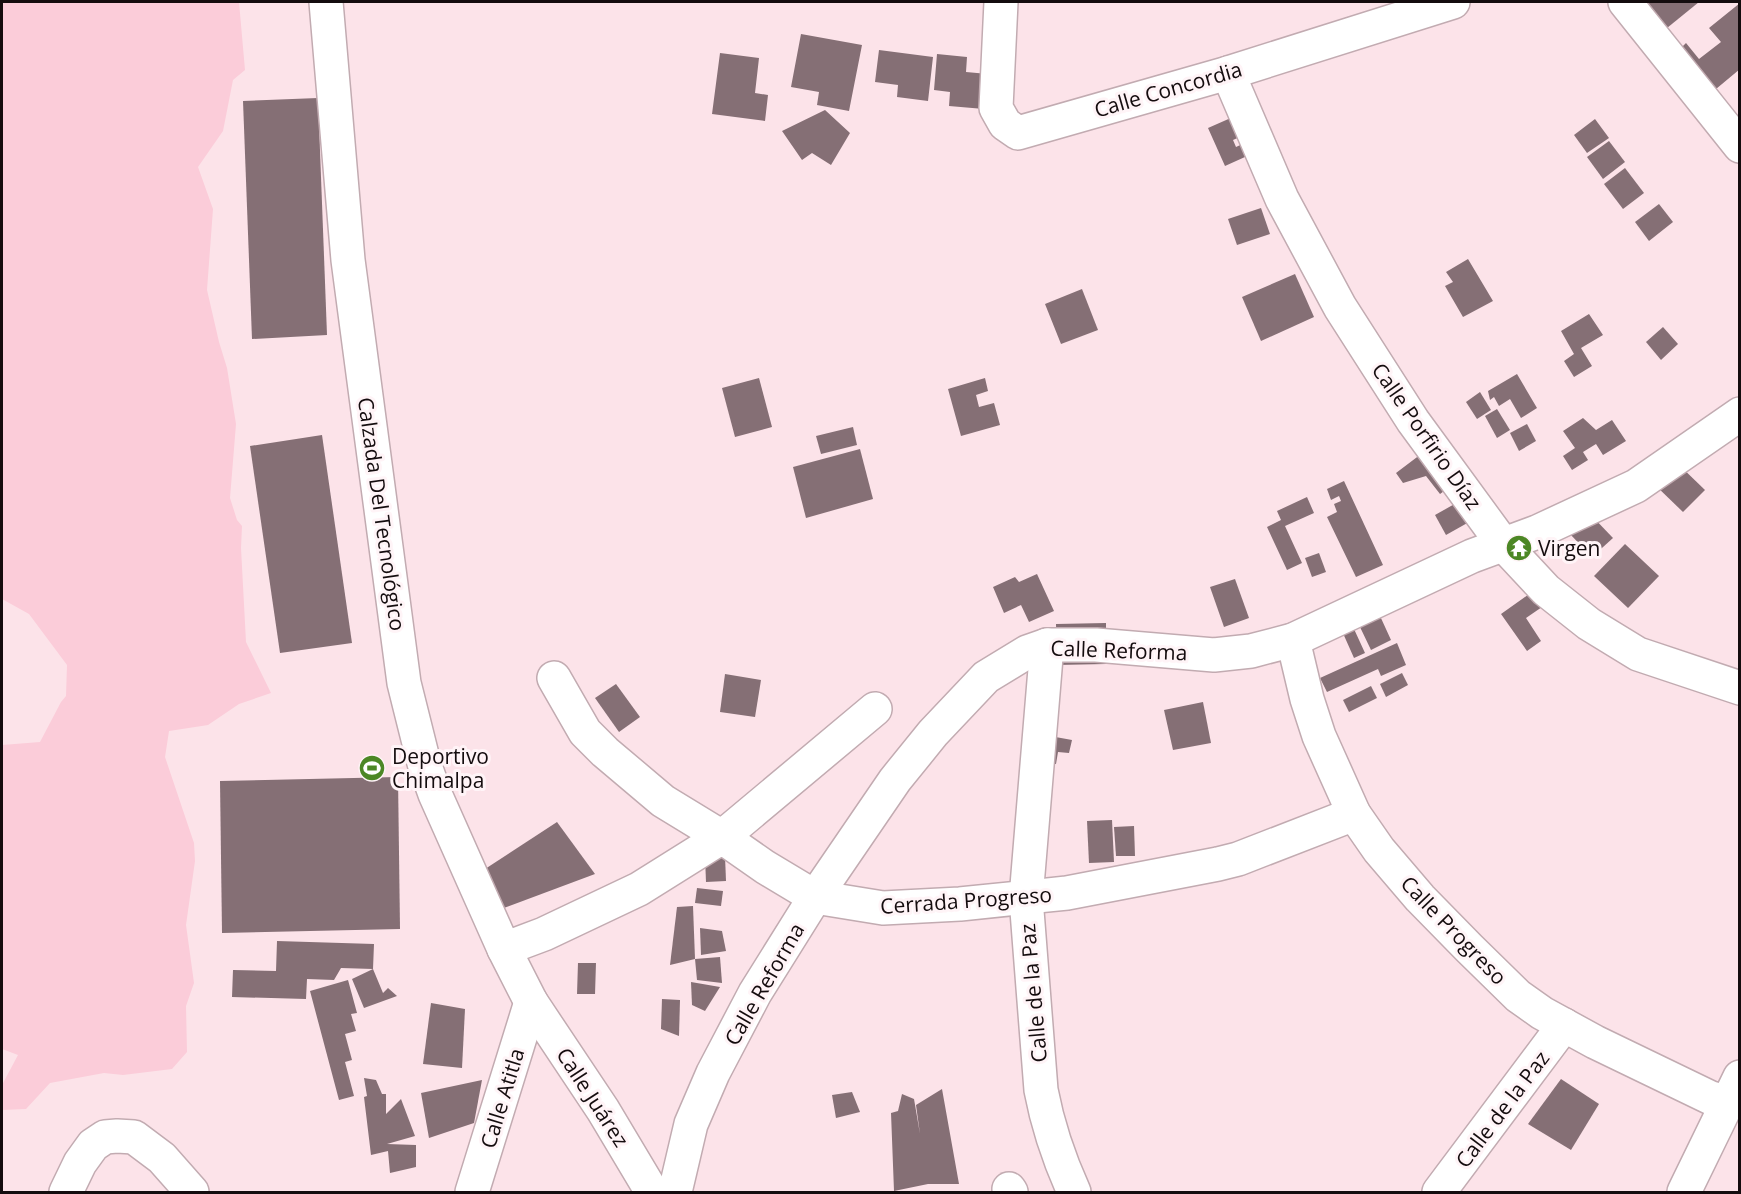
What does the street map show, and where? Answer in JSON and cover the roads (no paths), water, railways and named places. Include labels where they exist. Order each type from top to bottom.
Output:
[{"type":"street","name":"Calzada Del Tecnológico","points":[[326,2],[348,260],[404,683],[424,763],[435,794],[504,949],[531,1002]]},
{"type":"street","name":"Calle Concordia","points":[[1001,2],[996,108],[1005,124],[1018,133],[1228,73],[1453,2]]},
{"type":"street","points":[[1625,2],[1740,146]]},
{"type":"street","name":"Calle Porfirio Díaz","points":[[1228,73],[1282,199],[1340,307],[1413,421],[1503,544],[1546,590],[1589,624],[1638,654],[1740,688]]},
{"type":"street","name":"Calle Reforma","points":[[675,1192],[691,1124],[713,1073],[755,993],[815,897],[895,780],[952,711],[986,677],[1027,652],[1047,645],[1096,645],[1214,654],[1251,651],[1293,639],[1462,560],[1537,532],[1636,486],[1740,414]]},
{"type":"street","name":"Calle Progreso","points":[[1293,639],[1307,699],[1319,736],[1354,814],[1379,850],[1468,948],[1518,996],[1564,1025],[1711,1098],[1735,1093]]},
{"type":"street","name":"Calle de la Paz","points":[[1047,645],[1026,898],[1041,1090],[1046,1120],[1056,1153],[1074,1192]]},
{"type":"street","name":"Cerrada Progreso","points":[[554,678],[585,732],[663,801],[815,897],[883,908],[1026,898],[1094,888],[1238,859],[1354,814]]},
{"type":"street","points":[[504,949],[544,934],[639,889],[722,837],[875,710]]},
{"type":"street","name":"Calle Atitla","points":[[472,1192],[531,1002]]},
{"type":"street","name":"Calle Juárez","points":[[531,1002],[603,1110],[652,1192]]},
{"type":"street","name":"Calle de la Paz","points":[[1439,1192],[1564,1025]]},
{"type":"street","points":[[1684,1192],[1735,1093]]},
{"type":"street","points":[[66,1192],[93,1145],[105,1137],[117,1136],[134,1137],[162,1158],[192,1192]]},
{"type":"place","name":"Virgen","points":[[1519,548]]},
{"type":"place","name":"Deportivo Chimalpa","points":[[372,768]]}]
